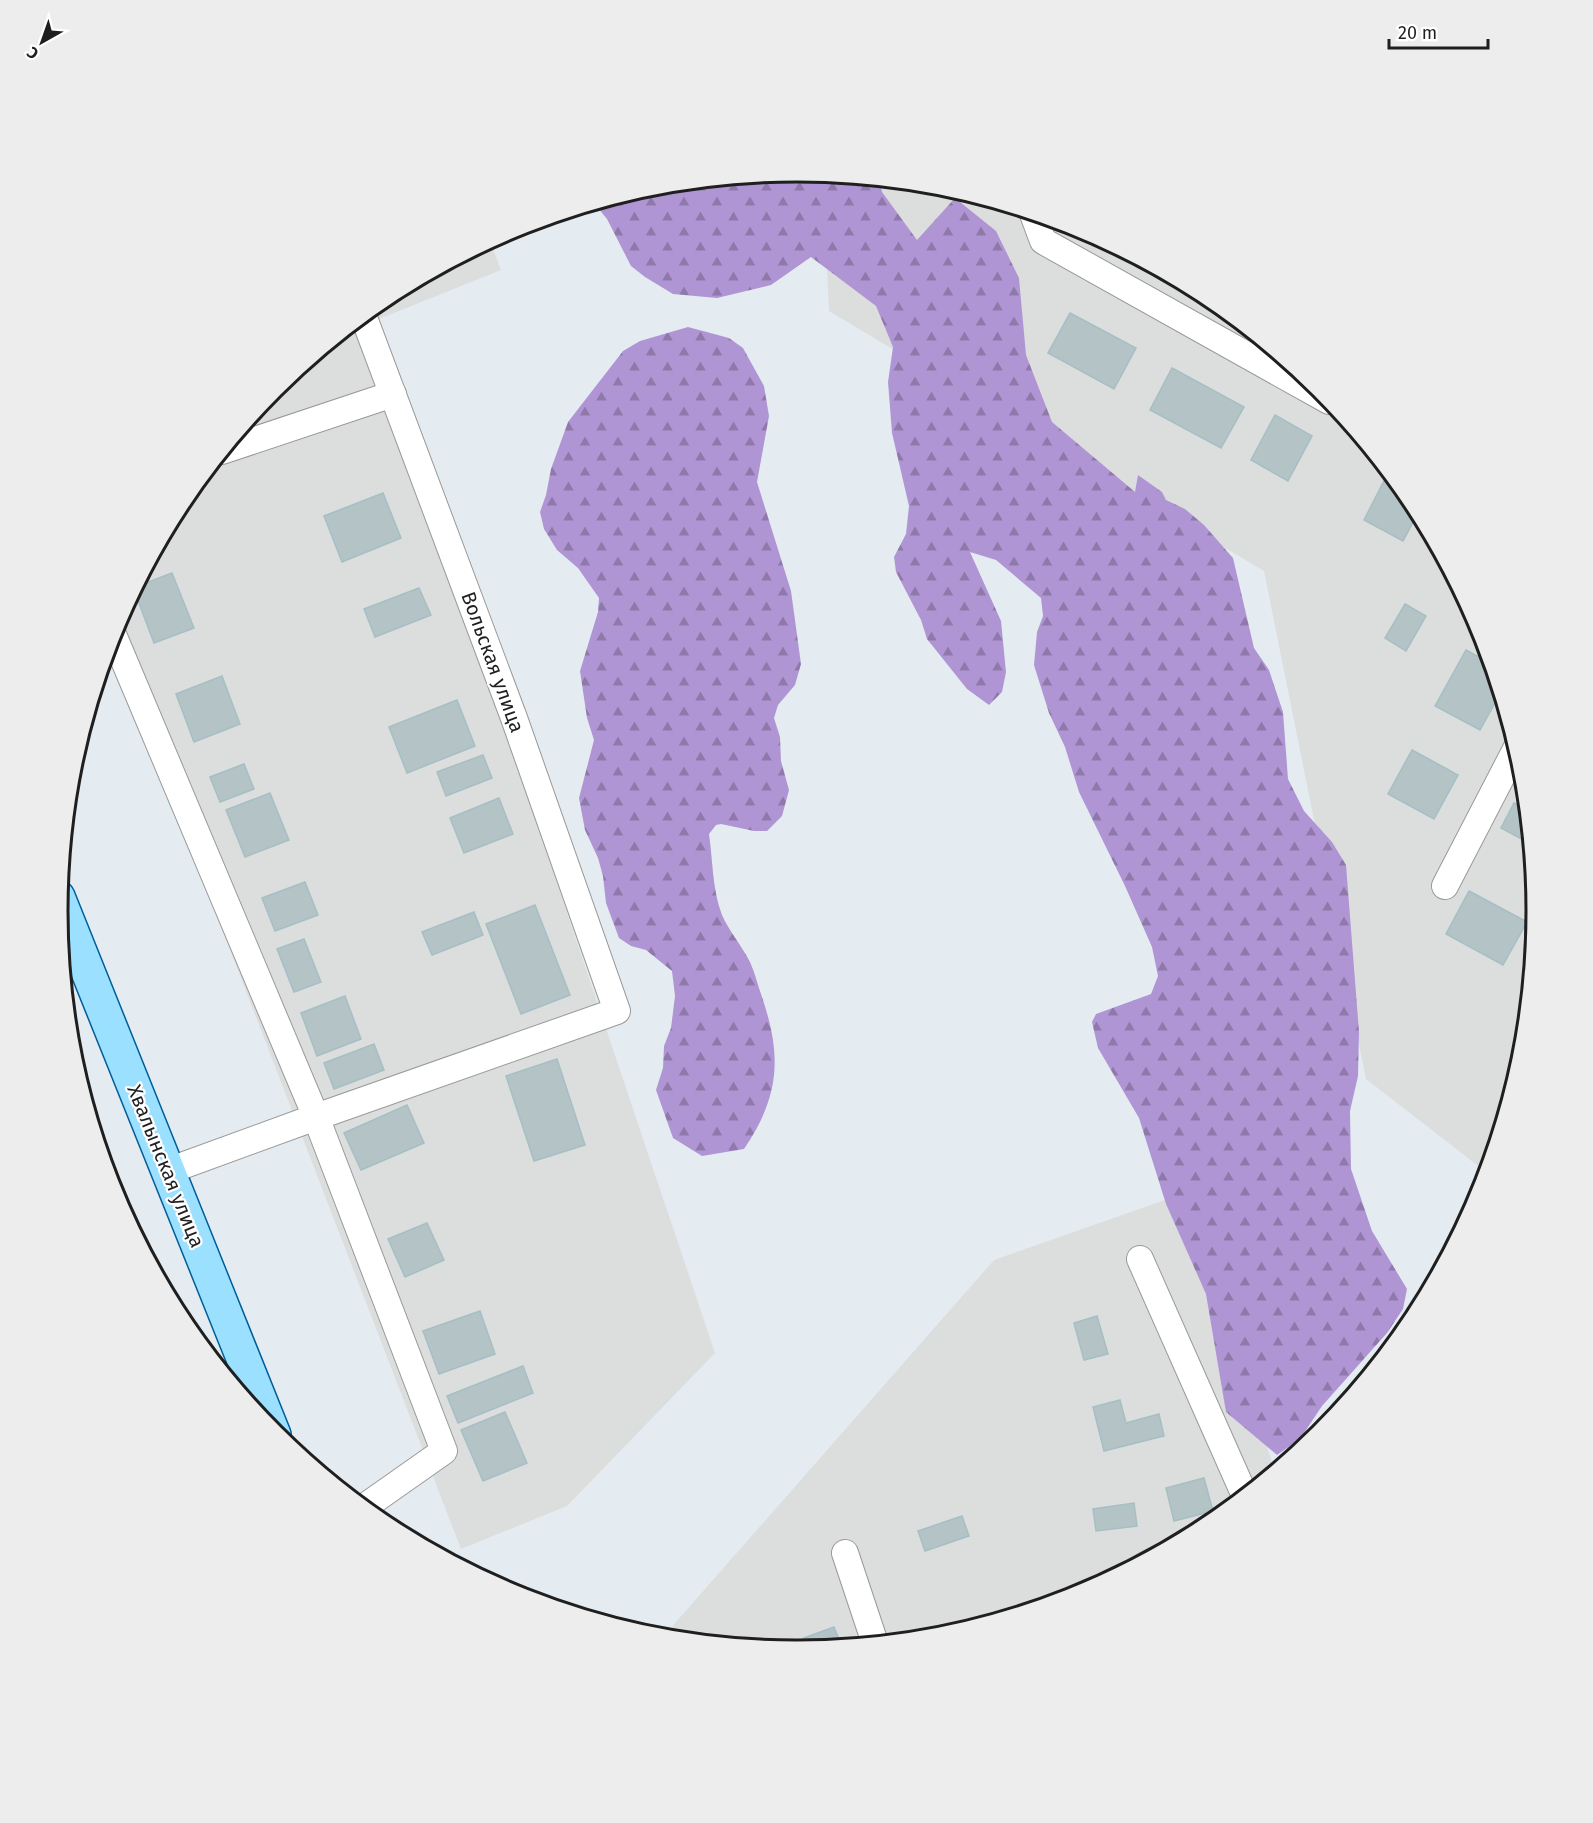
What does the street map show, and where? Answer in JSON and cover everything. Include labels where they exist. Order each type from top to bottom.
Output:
[{"type":"main road","name":"Хвалынская улица","points":[[68,923],[263,1408]]},
{"type":"street","points":[[1037,223],[1043,241],[1300,385]]},
{"type":"street","name":"Вольская улица","points":[[316,1117],[617,1011],[514,718],[366,323]]},
{"type":"street","points":[[235,447],[393,394]]},
{"type":"street","points":[[118,646],[316,1117],[444,1451],[370,1503]]},
{"type":"street","points":[[1445,886],[1509,762]]},
{"type":"street","points":[[168,1171],[316,1117]]},
{"type":"street","points":[[1140,1259],[1242,1489]]},
{"type":"street","points":[[845,1553],[873,1636]]},
{"type":"shaded area","points":[[823,183],[892,189],[985,207],[1075,238],[1161,280],[1202,305],[1277,363],[1345,431],[1375,468],[1403,506],[1428,547],[1470,633],[1501,723],[1519,816],[1526,911],[1519,1007],[1501,1100],[1479,1167],[1366,1079],[1264,571],[829,311]]},
{"type":"shaded area","points":[[493,249],[501,270],[369,323],[715,1353],[567,1506],[461,1549],[116,652],[143,589],[165,547],[190,506],[248,431],[316,363],[353,333],[391,305],[432,280]]},
{"type":"shaded area","points":[[1182,1194],[1273,1464],[1202,1518],[1161,1543],[1075,1585],[985,1616],[892,1634],[844,1639],[749,1639],[670,1629],[994,1260]]},
{"type":"green space","points":[[796,182],[844,184],[881,188],[917,240],[953,200],[959,201],[996,231],[1019,278],[1026,355],[1052,422],[1135,492],[1138,475],[1162,492],[1166,500],[1185,509],[1204,525],[1233,558],[1254,648],[1269,670],[1283,712],[1288,779],[1304,811],[1332,842],[1346,865],[1359,1032],[1358,1076],[1350,1111],[1351,1169],[1372,1231],[1407,1289],[1403,1309],[1387,1333],[1322,1406],[1301,1437],[1277,1455],[1226,1412],[1206,1294],[1166,1204],[1139,1118],[1098,1048],[1092,1022],[1096,1014],[1151,994],[1158,976],[1152,947],[1079,792],[1065,747],[1049,713],[1034,665],[1037,632],[1043,616],[1041,598],[996,560],[970,552],[1001,621],[1006,672],[1002,692],[989,705],[967,689],[927,639],[921,620],[896,572],[894,557],[906,534],[909,506],[892,433],[888,382],[893,347],[876,306],[811,257],[771,285],[717,298],[673,294],[631,266],[607,219],[599,210],[701,189]]},
{"type":"green space","points":[[688,327],[729,338],[743,348],[764,386],[769,416],[757,482],[791,591],[801,664],[795,685],[778,705],[774,718],[780,737],[781,761],[789,790],[782,816],[767,831],[754,831],[721,824],[716,825],[709,834],[719,905],[725,921],[747,956],[753,971],[768,1018],[775,1057],[771,1093],[765,1111],[744,1149],[702,1156],[673,1138],[656,1090],[663,1068],[664,1046],[671,1028],[675,996],[672,971],[646,950],[631,946],[619,938],[606,903],[598,858],[585,830],[579,798],[594,740],[587,718],[580,671],[598,612],[599,598],[578,568],[557,550],[544,529],[540,512],[551,469],[568,422],[623,351],[640,341]]},
{"type":"building","points":[[1070,313],[1136,348],[1114,389],[1048,353]]},
{"type":"building","points":[[1172,368],[1244,407],[1221,448],[1150,410]]},
{"type":"building","points":[[1275,415],[1312,436],[1288,481],[1251,460]]},
{"type":"building","points":[[1384,480],[1413,522],[1403,541],[1364,520]]},
{"type":"building","points":[[383,493],[401,538],[342,562],[324,516]]},
{"type":"building","points":[[172,573],[194,628],[154,643],[138,600],[146,583]]},
{"type":"building","points":[[419,588],[431,615],[375,637],[364,609]]},
{"type":"building","points":[[1405,604],[1426,616],[1406,651],[1385,638]]},
{"type":"building","points":[[1466,650],[1479,657],[1495,703],[1480,730],[1435,706]]},
{"type":"building","points":[[222,676],[240,724],[194,742],[176,694]]},
{"type":"building","points":[[457,700],[475,746],[407,773],[389,727]]},
{"type":"building","points":[[1412,750],[1458,775],[1434,819],[1388,794]]},
{"type":"building","points":[[483,755],[492,778],[446,796],[437,772]]},
{"type":"building","points":[[244,764],[254,789],[220,802],[210,777]]},
{"type":"building","points":[[270,793],[289,840],[245,857],[226,810]]},
{"type":"building","points":[[499,798],[513,834],[464,853],[450,818]]},
{"type":"building","points":[[1514,803],[1517,805],[1521,839],[1501,828]]},
{"type":"building","points":[[305,882],[318,915],[275,931],[262,898]]},
{"type":"building","points":[[1469,891],[1526,921],[1503,965],[1446,934]]},
{"type":"building","points":[[535,905],[570,995],[521,1014],[486,924]]},
{"type":"building","points":[[474,912],[483,935],[432,955],[422,932]]},
{"type":"building","points":[[304,939],[321,982],[294,992],[277,949]]},
{"type":"building","points":[[345,996],[361,1039],[317,1056],[301,1013]]},
{"type":"building","points":[[374,1044],[384,1070],[334,1089],[324,1063]]},
{"type":"building","points":[[557,1059],[585,1145],[534,1161],[506,1076]]},
{"type":"building","points":[[407,1105],[424,1143],[361,1170],[344,1133]]},
{"type":"building","points":[[427,1223],[444,1260],[405,1277],[388,1239]]},
{"type":"building","points":[[480,1311],[495,1354],[439,1374],[423,1331]]},
{"type":"building","points":[[1097,1316],[1108,1354],[1084,1360],[1074,1323]]},
{"type":"building","points":[[523,1366],[533,1393],[458,1423],[447,1396]]},
{"type":"building","points":[[1120,1400],[1126,1423],[1159,1414],[1164,1436],[1104,1451],[1093,1407]]},
{"type":"building","points":[[505,1412],[527,1463],[483,1481],[461,1430]]},
{"type":"building","points":[[1204,1478],[1213,1510],[1174,1521],[1166,1488]]},
{"type":"building","points":[[1134,1503],[1137,1526],[1096,1531],[1093,1509]]},
{"type":"building","points":[[962,1516],[969,1536],[925,1551],[918,1531]]},
{"type":"building","points":[[834,1627],[839,1639],[805,1640],[804,1638]]}]
